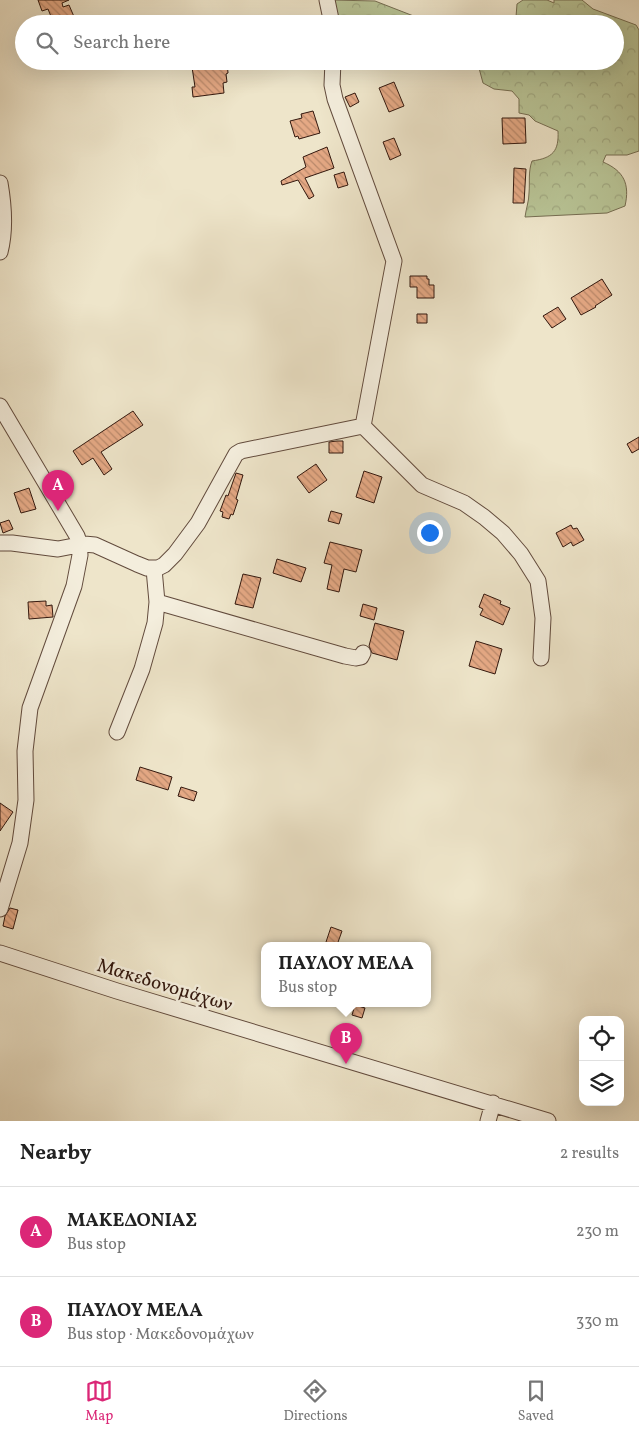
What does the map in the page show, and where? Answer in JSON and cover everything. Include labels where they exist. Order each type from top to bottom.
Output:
[{"type":"street","points":[[326,0],[330,15]]},
{"type":"street","points":[[333,70],[332,85],[335,99],[394,261],[363,426]]},
{"type":"street","points":[[0,183],[4,215],[4,233],[0,252]]},
{"type":"street","points":[[0,406],[66,516],[77,536],[79,545],[79,563],[74,586],[30,708],[25,751],[26,800],[20,843],[0,909]]},
{"type":"street","points":[[0,543],[17,543],[58,549],[79,545],[94,545],[137,564],[154,569],[164,565],[169,560],[198,523],[236,454],[242,451],[363,426]]},
{"type":"street","points":[[363,426],[422,485],[464,503],[503,533],[521,554],[538,581],[543,618],[541,658]]},
{"type":"street","points":[[117,732],[142,669],[155,623],[157,602],[154,569]]},
{"type":"street","points":[[157,602],[345,656],[361,658],[363,653]]},
{"type":"street","name":"Μακεδονομάχων","points":[[0,953],[126,994],[548,1121]]},
{"type":"street","points":[[488,1121],[493,1103]]},
{"type":"green space","points":[[332,0],[375,1],[411,15],[336,15]]},
{"type":"green space","points":[[523,0],[547,0],[554,3],[554,0],[582,0],[593,9],[609,15],[516,15],[517,4]]},
{"type":"green space","points":[[624,21],[636,25],[639,30],[639,151],[627,155],[606,155],[603,162],[621,174],[624,179],[627,191],[625,206],[607,213],[525,217],[529,199],[532,161],[545,158],[553,152],[557,144],[558,131],[535,121],[529,115],[519,113],[519,99],[512,91],[494,89],[483,83],[480,70],[624,70]]},
{"type":"building","points":[[38,0],[69,0],[62,3],[63,7],[69,5],[73,15],[50,15],[48,9],[42,11]]},
{"type":"building","points":[[192,70],[228,70],[227,82],[223,83],[224,93],[193,97],[192,87],[195,87]]},
{"type":"building","points":[[394,82],[404,106],[389,112],[379,88]]},
{"type":"building","points":[[355,93],[359,102],[350,107],[345,97]]},
{"type":"building","points":[[313,111],[320,133],[299,139],[298,136],[295,137],[290,121],[302,118],[301,114]]},
{"type":"building","points":[[502,118],[525,118],[526,143],[503,144]]},
{"type":"building","points":[[394,138],[401,155],[390,160],[383,142]]},
{"type":"building","points":[[327,147],[334,168],[305,178],[314,196],[309,199],[298,180],[282,185],[281,181],[306,167],[303,157]]},
{"type":"building","points":[[514,168],[526,169],[524,203],[513,203]]},
{"type":"building","points":[[344,172],[348,185],[338,188],[334,175]]},
{"type":"building","points":[[410,276],[427,276],[429,285],[434,285],[434,298],[417,298],[417,287],[410,287]]},
{"type":"building","points":[[602,279],[612,295],[581,315],[571,298]]},
{"type":"building","points":[[558,307],[566,319],[552,328],[543,316]]},
{"type":"building","points":[[417,314],[427,314],[427,323],[417,323]]},
{"type":"building","points":[[133,411],[143,425],[101,452],[112,469],[104,475],[93,458],[82,465],[73,451]]},
{"type":"building","points":[[639,437],[639,449],[632,453],[627,444]]},
{"type":"building","points":[[343,441],[343,453],[329,453],[329,442]]},
{"type":"building","points":[[316,464],[327,480],[309,493],[297,477]]},
{"type":"building","points":[[364,471],[382,477],[374,503],[356,497]]},
{"type":"building","points":[[236,473],[243,475],[236,499],[238,500],[233,515],[231,514],[229,519],[222,517],[223,512],[220,511],[226,495],[228,496]]},
{"type":"building","points":[[29,488],[36,509],[21,513],[14,493]]},
{"type":"building","points":[[331,511],[342,514],[339,524],[328,521]]},
{"type":"building","points":[[9,520],[13,529],[3,533],[0,523]]},
{"type":"building","points":[[571,525],[573,529],[577,528],[584,540],[573,546],[571,542],[563,547],[556,533]]},
{"type":"building","points":[[330,542],[362,550],[356,572],[344,569],[339,592],[327,589],[332,565],[324,563]]},
{"type":"building","points":[[277,559],[306,568],[301,582],[273,573]]},
{"type":"building","points":[[243,574],[261,578],[253,608],[235,604]]},
{"type":"building","points":[[484,594],[501,601],[500,604],[510,608],[503,625],[480,615],[483,609],[479,607]]},
{"type":"building","points":[[46,601],[46,606],[52,605],[53,617],[29,619],[28,602]]},
{"type":"building","points":[[363,604],[377,608],[374,620],[360,616]]},
{"type":"building","points":[[375,623],[404,631],[397,660],[372,653],[369,646]]},
{"type":"building","points":[[476,641],[502,649],[495,674],[469,666]]},
{"type":"building","points":[[140,767],[172,777],[168,790],[136,780]]},
{"type":"building","points":[[181,787],[197,792],[194,801],[178,796]]},
{"type":"building","points":[[0,803],[13,812],[0,831]]},
{"type":"building","points":[[10,908],[18,910],[13,929],[3,926],[5,916]]},
{"type":"building","points":[[331,927],[342,931],[338,942],[326,942]]},
{"type":"building","points":[[354,1007],[365,1008],[362,1018],[352,1015]]},
{"type":"place","name":"ΜΑΚΕΔΟΝΙΑΣ","points":[[58,511]]},
{"type":"place","name":"ΠΑΥΛΟΥ ΜΕΛΑ","points":[[346,1064]]}]
